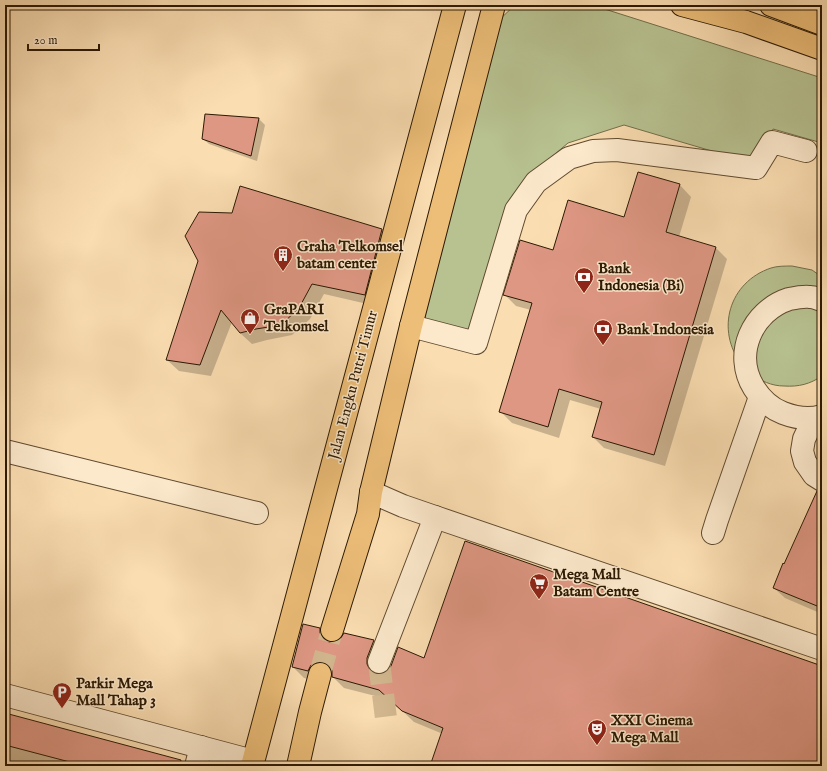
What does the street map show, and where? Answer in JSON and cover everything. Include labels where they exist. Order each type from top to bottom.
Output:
[{"type":"main road","name":"Jalan Engku Putri Timur","points":[[253,763],[455,5]]},
{"type":"main road","points":[[332,630],[368,514],[371,492],[411,326],[494,5]]},
{"type":"main road","points":[[682,5],[746,22],[822,50]]},
{"type":"main road","points":[[771,5],[822,24]]},
{"type":"main road","points":[[298,766],[320,674]]},
{"type":"lane","points":[[411,326],[476,343],[516,210],[536,182],[569,158],[593,152],[617,150],[756,168],[772,142],[806,151]]},
{"type":"lane","points":[[818,417],[794,417],[776,410],[760,397],[749,380],[745,360],[747,340],[756,321],[771,307],[789,299],[810,297],[822,300]]},
{"type":"lane","points":[[713,533],[760,397]]},
{"type":"lane","points":[[818,417],[804,439],[802,451],[805,462],[814,475],[822,480]]},
{"type":"lane","points":[[5,451],[257,513]]},
{"type":"lane","points":[[371,492],[403,506],[822,649]]},
{"type":"lane","points":[[379,662],[435,517]]},
{"type":"lane","points":[[5,695],[198,756],[253,763]]},
{"type":"green space","points":[[515,5],[592,5],[822,78],[822,143],[773,129],[759,165],[624,125],[568,143],[535,171],[511,203],[468,332],[418,320],[498,21]]},
{"type":"green space","points":[[792,5],[822,5],[822,16]]},
{"type":"green space","points":[[778,266],[792,266],[812,270],[822,277],[822,376],[804,384],[795,386],[780,386],[762,381],[743,366],[734,351],[729,337],[728,323],[736,296],[745,284],[757,275],[771,268]]},
{"type":"building","points":[[205,114],[259,118],[251,156],[202,139]]},
{"type":"building","name":"Bank Indonesia","points":[[638,172],[680,184],[666,232],[716,247],[654,455],[592,437],[602,402],[559,389],[548,427],[499,412],[532,303],[503,295],[520,240],[553,250],[568,200],[624,217]]},
{"type":"building","name":"Graha Telkomsel batam center","points":[[240,186],[382,229],[365,295],[312,284],[299,308],[281,325],[240,333],[221,310],[200,365],[166,360],[198,261],[185,236],[199,212],[232,213]]},
{"type":"building","points":[[817,491],[822,492],[822,608],[773,588],[783,563],[784,564]]},
{"type":"building","name":"Mega Mall Batam Centre","points":[[465,541],[822,666],[822,766],[430,766],[443,728],[402,711],[379,690],[332,677],[332,670],[324,662],[317,662],[311,665],[308,671],[292,667],[303,624],[320,628],[320,633],[323,638],[329,642],[335,642],[340,639],[344,633],[374,640],[367,658],[367,664],[370,670],[375,674],[381,674],[387,671],[391,666],[398,647],[424,658]]},
{"type":"building","points":[[5,713],[181,760],[180,766],[85,766],[5,745]]},
{"type":"tunnel","points":[[320,674],[332,630]]},
{"type":"tunnel","points":[[379,662],[386,718]]},
{"type":"place","name":"Graha Telkomsel batam center","points":[[283,272]]},
{"type":"place","name":"Bank Indonesia (Bi)","points":[[584,294]]},
{"type":"place","name":"GraPARI Telkomsel","points":[[250,335]]},
{"type":"place","name":"Bank Indonesia","points":[[603,346]]},
{"type":"place","name":"Mega Mall Batam Centre","points":[[539,600]]},
{"type":"place","name":"Parkir Mega Mall Tahap 3","points":[[62,709]]},
{"type":"place","name":"XXI Cinema Mega Mall","points":[[597,746]]}]
